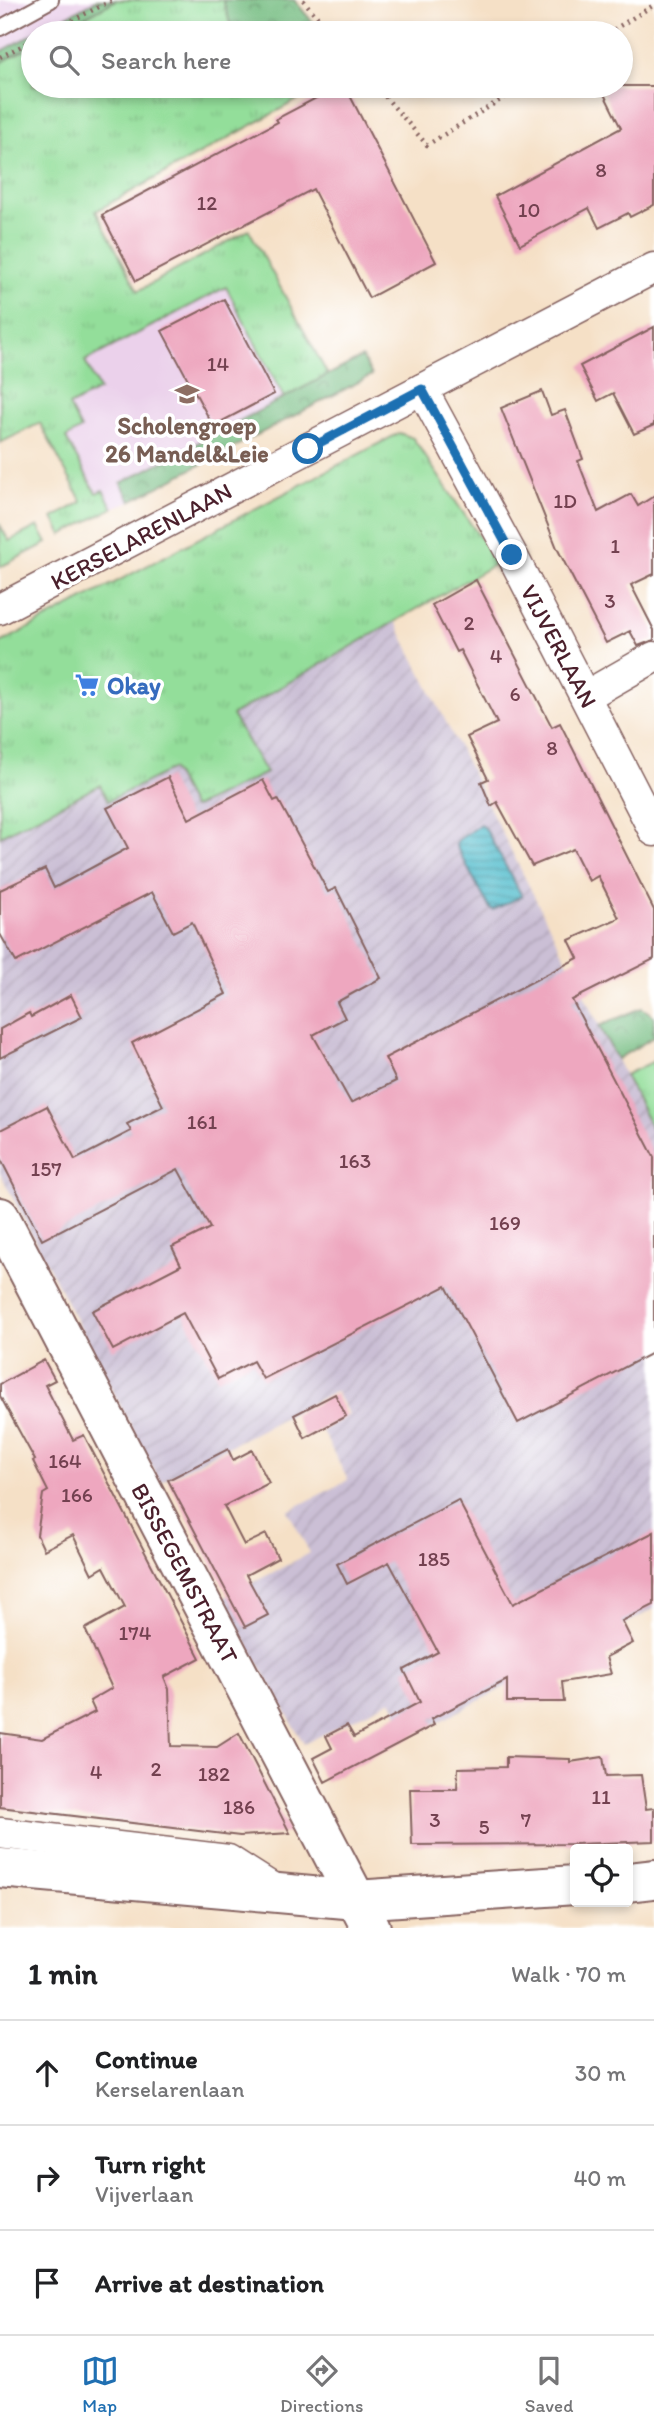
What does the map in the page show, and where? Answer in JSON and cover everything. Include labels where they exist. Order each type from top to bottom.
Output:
[{"type":"street","name":"KERSELARENLAAN","points":[[0,610],[654,268]]},
{"type":"street","name":"VIJVERLAAN","points":[[422,389],[586,696],[654,831]]},
{"type":"street","points":[[586,696],[654,657]]},
{"type":"street","name":"BISSEGEMSTRAAT","points":[[0,1217],[364,1914]]},
{"type":"street","points":[[0,1833],[228,1860],[278,1892]]},
{"type":"street","points":[[0,1868],[278,1892],[364,1914],[570,1886]]},
{"type":"street","points":[[633,1881],[654,1879]]},
{"type":"lane","points":[[0,28],[51,0]]},
{"type":"path","points":[[71,21],[113,0]]},
{"type":"path","points":[[303,0],[321,21]]},
{"type":"path","points":[[628,21],[654,5]]},
{"type":"path","points":[[0,57],[21,46]]},
{"type":"path","points":[[386,98],[427,145],[503,98]]},
{"type":"shaded area","points":[[0,0],[97,0],[58,21],[21,21],[21,41],[0,52]]},
{"type":"shaded area","name":"Scholengroep 26 Mandel&Leie","points":[[226,287],[284,398],[122,483],[131,501],[113,508],[103,490],[96,494],[66,437],[81,429],[69,406],[84,361]]},
{"type":"shaded area","points":[[395,621],[654,1133],[654,1609],[410,1737],[391,1700],[304,1744],[222,1599],[310,1553],[288,1511],[348,1480],[322,1431],[349,1415],[335,1391],[160,1482],[0,1173],[0,836],[100,785],[108,800],[172,768],[265,773],[231,716]]},
{"type":"green space","points":[[97,0],[116,0],[77,21],[58,21]]},
{"type":"green space","points":[[116,0],[223,0],[229,21],[77,21]]},
{"type":"green space","points":[[223,0],[294,0],[312,21],[229,21]]},
{"type":"green space","points":[[21,41],[21,52],[0,63],[0,52]]},
{"type":"green space","points":[[21,52],[21,98],[299,99],[96,211],[138,291],[249,230],[328,375],[284,398],[226,287],[85,361],[99,390],[69,406],[81,429],[66,438],[96,493],[103,490],[113,508],[62,535],[53,518],[82,502],[40,423],[0,443],[0,63]]},
{"type":"green space","points":[[362,357],[372,375],[131,501],[121,483]]},
{"type":"green space","points":[[399,433],[413,438],[497,563],[232,715],[266,773],[193,808],[172,769],[108,801],[100,785],[0,836],[0,643]]},
{"type":"green space","points":[[0,525],[9,541],[38,526],[47,543],[0,567]]},
{"type":"green space","points":[[642,1008],[654,1016],[654,1037],[617,1059],[599,1026]]},
{"type":"green space","points":[[654,1061],[654,1133],[625,1075]]},
{"type":"water","points":[[480,824],[485,828],[522,896],[493,910],[456,846],[457,841]]},
{"type":"building","points":[[633,86],[654,86],[654,205],[630,217],[628,213],[599,228],[589,208],[520,245],[495,196],[621,128],[606,98],[633,98]]},
{"type":"building","points":[[316,98],[351,98],[436,262],[369,298],[313,189],[136,281],[102,215],[278,122],[276,119]]},
{"type":"building","points":[[224,299],[274,394],[213,426],[162,331]]},
{"type":"building","points":[[654,327],[654,425],[634,434],[613,393],[598,401],[580,366]]},
{"type":"building","points":[[542,391],[551,415],[565,410],[583,459],[578,461],[598,512],[631,494],[638,506],[654,496],[654,574],[631,585],[654,630],[654,640],[638,646],[630,631],[606,643],[557,548],[501,408]]},
{"type":"building","points":[[476,580],[552,727],[560,723],[654,910],[654,959],[572,1000],[654,1157],[654,1352],[518,1423],[446,1286],[263,1379],[253,1361],[218,1379],[183,1313],[113,1350],[92,1311],[181,1265],[172,1247],[210,1228],[178,1169],[42,1240],[0,1158],[0,1130],[47,1106],[75,1160],[131,1131],[127,1124],[163,1106],[132,1043],[226,994],[192,922],[173,932],[152,892],[16,962],[0,934],[0,890],[45,869],[54,888],[128,848],[107,808],[168,777],[189,819],[263,780],[274,801],[278,799],[328,892],[336,888],[381,978],[337,1002],[345,1018],[313,1035],[351,1103],[396,1081],[385,1058],[578,958],[569,940],[619,918],[598,876],[589,881],[573,849],[532,866],[497,802],[491,806],[481,782],[488,779],[467,737],[497,723],[460,650],[456,652],[432,605]]},
{"type":"building","points":[[71,995],[82,1017],[0,1058],[0,1029],[29,1013],[31,1017]]},
{"type":"building","points":[[44,1360],[55,1380],[45,1385],[73,1440],[84,1435],[200,1658],[164,1677],[169,1689],[171,1746],[217,1747],[239,1733],[290,1833],[240,1836],[0,1807],[0,1733],[42,1739],[95,1712],[90,1701],[112,1688],[85,1629],[125,1607],[104,1567],[92,1574],[73,1535],[44,1550],[37,1535],[43,1494],[48,1491],[33,1461],[35,1460],[0,1396],[0,1384]]},
{"type":"building","points":[[335,1394],[346,1416],[305,1438],[294,1415]]},
{"type":"building","points":[[228,1449],[233,1460],[252,1450],[269,1483],[224,1506],[244,1545],[266,1534],[278,1558],[246,1575],[268,1615],[245,1627],[168,1480]]},
{"type":"building","points":[[458,1500],[513,1604],[654,1532],[654,1605],[622,1621],[633,1643],[606,1657],[611,1674],[562,1682],[564,1702],[507,1702],[507,1680],[431,1719],[434,1725],[325,1782],[313,1758],[332,1748],[326,1736],[347,1725],[354,1737],[420,1702],[404,1670],[438,1652],[389,1562],[347,1584],[337,1564]]},
{"type":"building","points":[[506,1757],[570,1759],[570,1762],[603,1757],[606,1776],[641,1775],[646,1809],[654,1808],[654,1841],[412,1845],[410,1789],[457,1789],[458,1768],[506,1767]]},
{"type":"place","name":"Scholengroep 26 Mandel&Leie","points":[[187,394]]},
{"type":"place","name":"Okay","points":[[87,685]]},
{"type":"route","points":[[308,449],[422,389],[512,555]]}]
